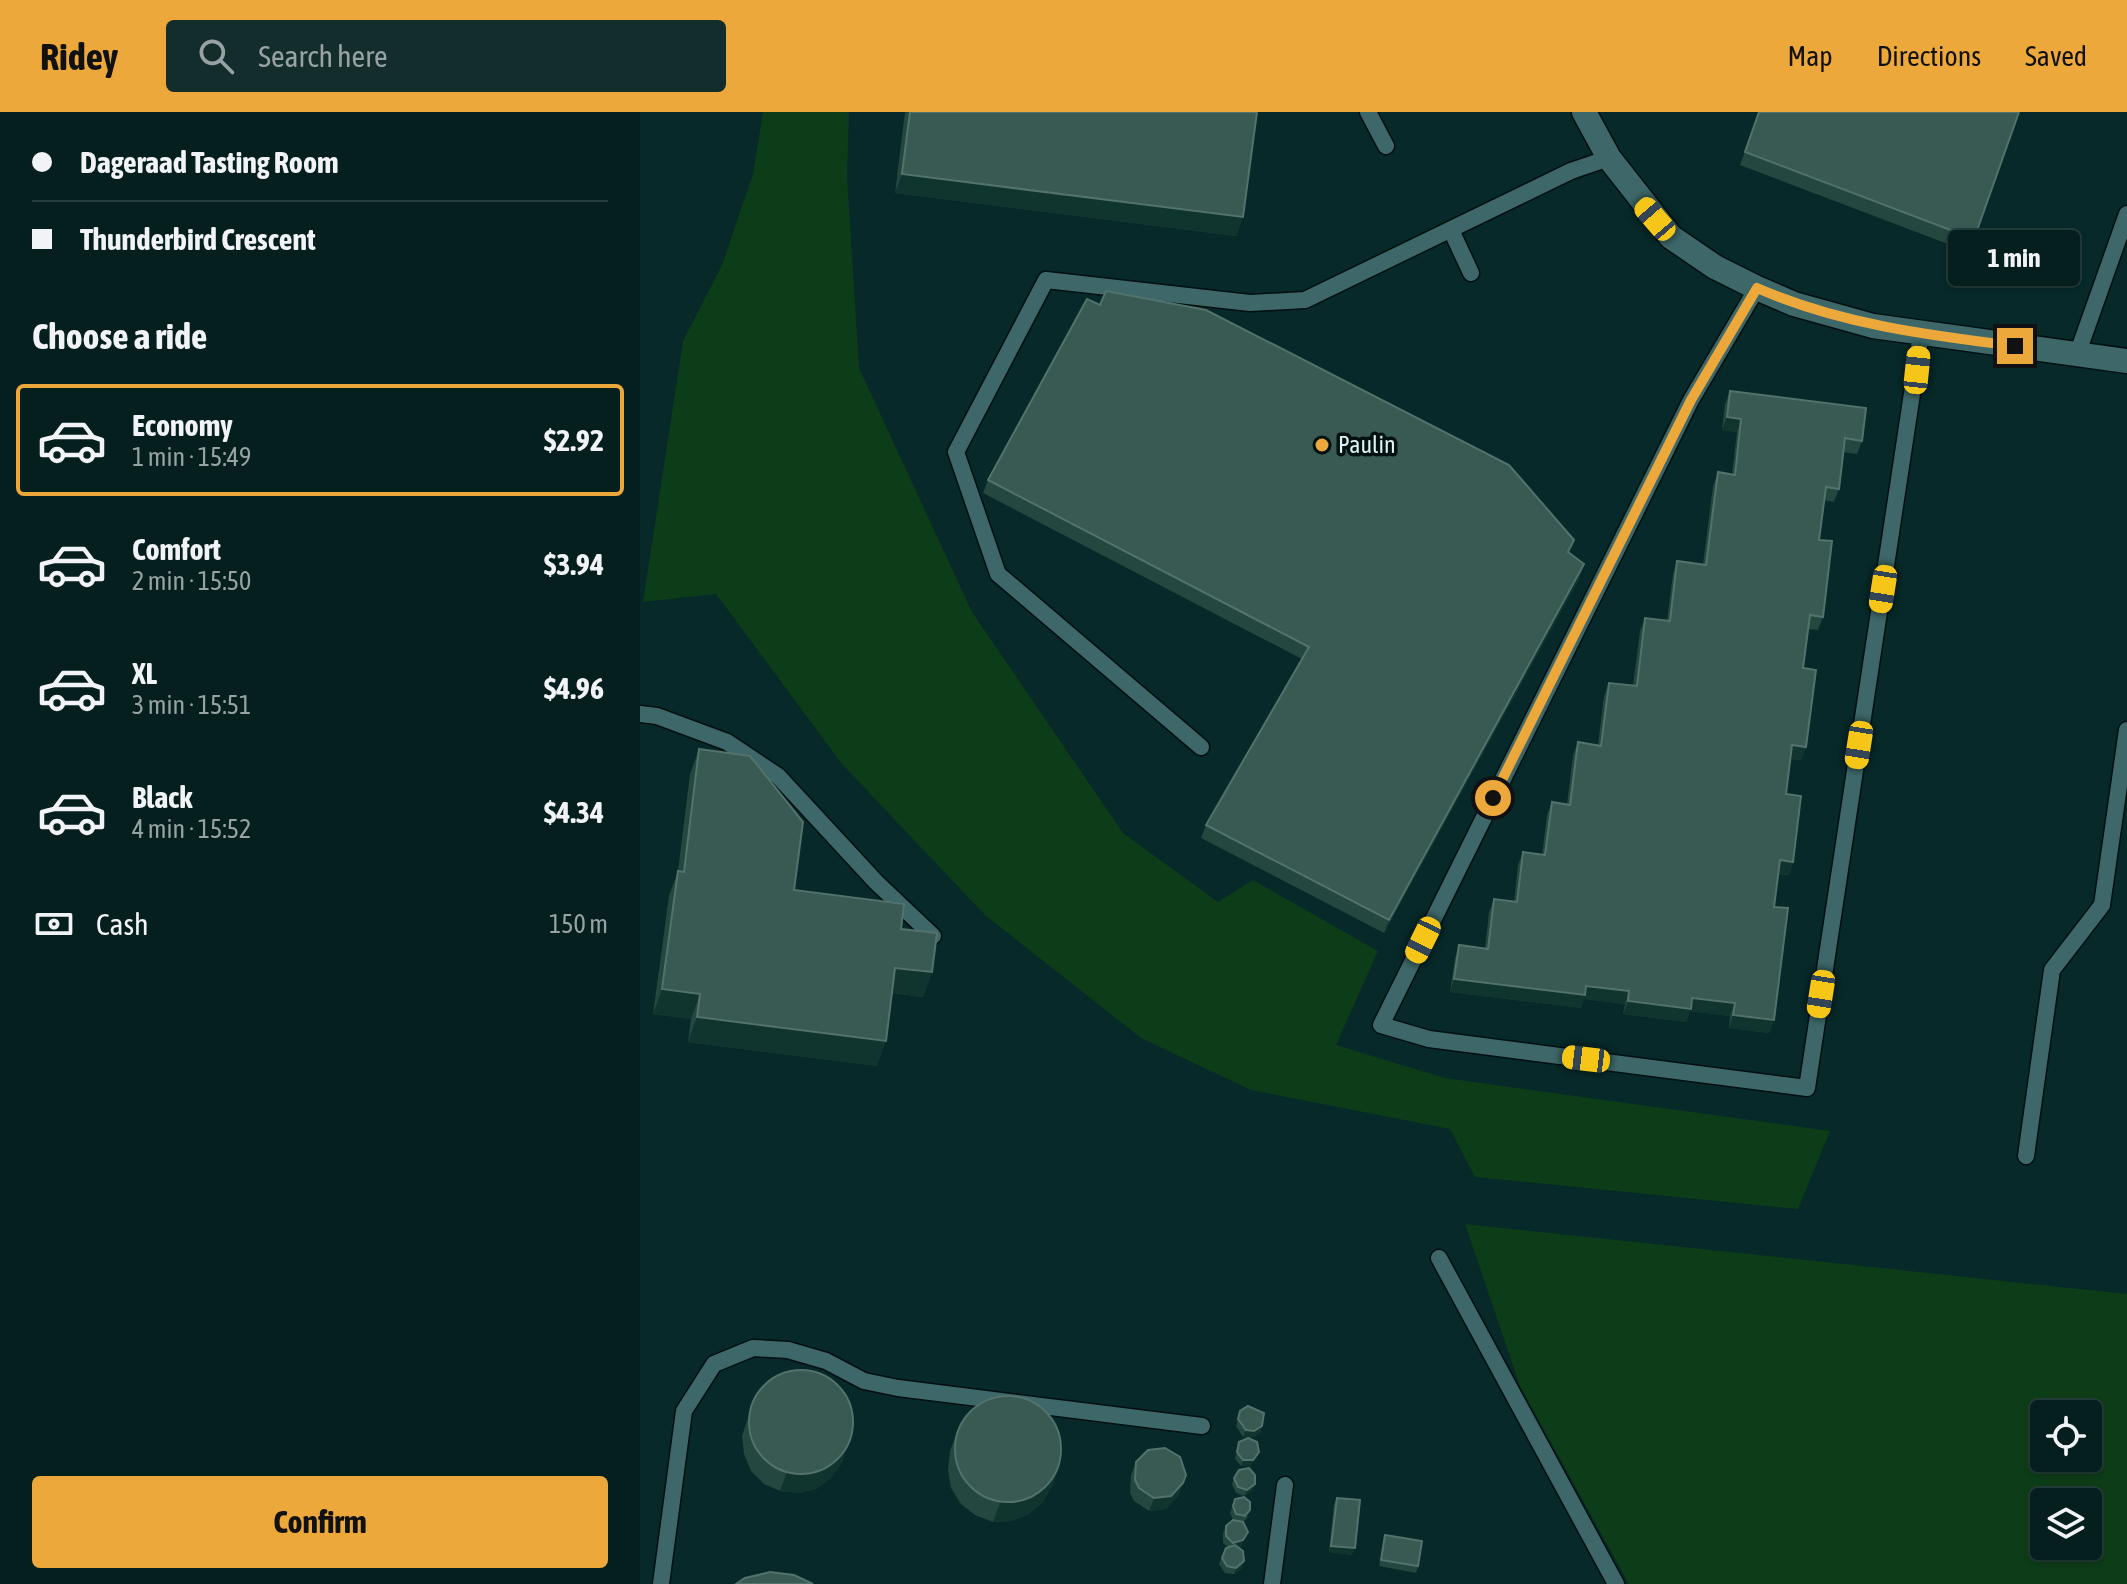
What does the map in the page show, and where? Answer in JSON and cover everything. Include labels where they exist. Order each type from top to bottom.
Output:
[{"type":"street","points":[[1584,112],[1609,158],[1671,237],[1715,267],[1757,288],[1834,316],[1921,334],[2127,361]]},
{"type":"lane","points":[[1368,112],[1386,146]]},
{"type":"lane","points":[[1201,747],[998,574],[956,452],[1046,280],[1250,303],[1305,300],[1571,171],[1609,158]]},
{"type":"lane","points":[[2077,355],[2127,214]]},
{"type":"lane","points":[[1451,230],[1471,273]]},
{"type":"lane","points":[[1757,288],[1691,400],[1381,1025],[1429,1039],[1807,1088],[1921,334]]},
{"type":"lane","points":[[640,714],[657,716],[727,742],[778,776],[876,882],[933,936]]},
{"type":"lane","points":[[2026,1156],[2052,970],[2102,905],[2127,730]]},
{"type":"lane","points":[[1439,1258],[1616,1584]]},
{"type":"lane","points":[[661,1584],[684,1411],[714,1364],[753,1348],[788,1350],[813,1357],[864,1381],[898,1388],[1202,1426]]},
{"type":"lane","points":[[1272,1584],[1285,1485]]},
{"type":"green space","points":[[763,112],[849,112],[847,177],[859,368],[972,612],[1123,833],[1218,902],[1253,880],[1378,951],[1336,1045],[1445,1078],[1830,1131],[1798,1209],[1475,1177],[1450,1129],[1251,1090],[1141,1038],[985,915],[842,764],[716,594],[643,602],[683,341],[722,265],[753,174]]},
{"type":"green space","points":[[1465,1224],[2127,1294],[2127,1584],[1629,1584],[1520,1386]]},
{"type":"building","points":[[910,112],[1257,112],[1243,217],[902,174]]},
{"type":"building","points":[[1759,112],[2019,112],[1974,239],[1745,152]]},
{"type":"building","points":[[1106,291],[1206,310],[1509,465],[1574,540],[1568,552],[1584,564],[1389,920],[1206,825],[1309,647],[988,480],[1087,299],[1100,305]]},
{"type":"building","points":[[1730,391],[1866,408],[1862,441],[1845,438],[1839,489],[1826,487],[1819,540],[1832,541],[1823,617],[1810,615],[1803,668],[1816,670],[1806,747],[1792,745],[1786,794],[1801,796],[1793,862],[1780,860],[1774,907],[1788,908],[1774,1020],[1733,1015],[1735,1003],[1692,998],[1691,1009],[1628,1001],[1629,991],[1586,986],[1585,995],[1454,979],[1459,945],[1488,949],[1494,899],[1517,902],[1523,852],[1545,855],[1552,802],[1570,805],[1578,742],[1601,746],[1609,683],[1637,686],[1645,618],[1670,621],[1677,561],[1706,565],[1718,472],[1735,475],[1741,419],[1727,417]]},
{"type":"building","points":[[699,749],[750,756],[803,822],[794,890],[904,904],[901,929],[937,933],[932,972],[895,968],[886,1041],[697,1017],[700,994],[662,989],[678,871],[684,872]]},
{"type":"building","points":[[801,1370],[821,1374],[844,1393],[853,1422],[849,1442],[830,1465],[801,1474],[781,1470],[758,1451],[749,1422],[753,1402],[772,1379]]},
{"type":"building","points":[[1008,1396],[1028,1400],[1046,1411],[1057,1429],[1061,1449],[1057,1469],[1046,1487],[1028,1498],[1008,1502],[988,1498],[970,1487],[959,1469],[955,1449],[959,1429],[970,1411],[988,1400]]},
{"type":"building","points":[[1248,1406],[1264,1413],[1262,1426],[1254,1431],[1246,1430],[1238,1419],[1240,1411]]},
{"type":"building","points":[[1248,1438],[1257,1442],[1259,1452],[1253,1460],[1243,1460],[1237,1452],[1239,1442]]},
{"type":"building","points":[[1165,1448],[1180,1457],[1186,1475],[1171,1496],[1154,1498],[1139,1488],[1135,1480],[1136,1462],[1148,1450]]},
{"type":"building","points":[[1249,1468],[1255,1475],[1255,1484],[1247,1490],[1238,1487],[1234,1478],[1239,1470]]},
{"type":"building","points":[[1244,1497],[1250,1502],[1250,1510],[1245,1516],[1236,1514],[1233,1506],[1235,1499]]},
{"type":"building","points":[[1337,1498],[1360,1500],[1355,1548],[1331,1546]]},
{"type":"building","points":[[1233,1520],[1243,1522],[1248,1532],[1243,1540],[1233,1543],[1226,1536],[1226,1526]]},
{"type":"building","points":[[1385,1535],[1422,1541],[1418,1566],[1381,1560]]},
{"type":"building","points":[[1235,1545],[1243,1551],[1244,1561],[1236,1568],[1227,1566],[1222,1558],[1226,1548]]},
{"type":"building","points":[[770,1572],[794,1575],[813,1584],[736,1584],[745,1578]]},
{"type":"place","name":"Paulin","points":[[1322,445]]},
{"type":"route","points":[[1493,798],[1691,400],[1757,288],[1794,304],[1873,326],[2015,346]]}]
